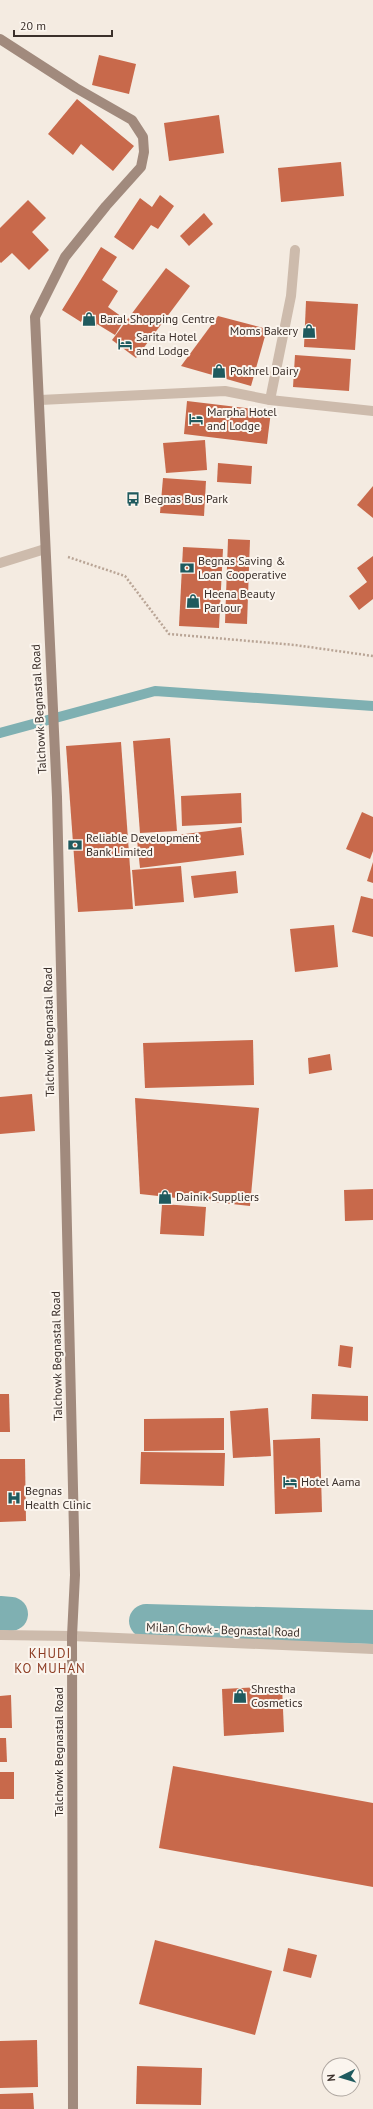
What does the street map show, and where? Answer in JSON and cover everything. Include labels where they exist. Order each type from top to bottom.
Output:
[{"type":"main road","name":"Talchowk Begnastal Road","points":[[0,39],[76,88],[132,120],[143,138],[144,152],[141,167],[106,206],[65,257],[35,317],[57,797],[75,1575],[72,1636],[73,2109]]},
{"type":"street","points":[[270,400],[291,296],[296,250]]},
{"type":"street","points":[[40,400],[225,391],[270,400],[373,410]]},
{"type":"street","points":[[0,563],[45,549]]},
{"type":"street","name":"Milan Chowk - Begnastal Road","points":[[0,1635],[72,1636],[373,1649]]},
{"type":"path","points":[[45,549],[125,576],[169,634],[295,645],[373,656]]},
{"type":"building","points":[[99,55],[136,64],[129,94],[92,85]]},
{"type":"building","points":[[77,99],[134,146],[113,171],[81,144],[73,155],[48,134]]},
{"type":"building","points":[[219,115],[224,153],[169,161],[164,123]]},
{"type":"building","points":[[341,162],[344,196],[281,202],[278,168]]},
{"type":"building","points":[[160,195],[174,206],[158,229],[151,225],[133,250],[114,237],[140,198],[152,207]]},
{"type":"building","points":[[28,200],[46,218],[32,232],[49,250],[29,270],[12,253],[1,263],[0,262],[0,228]]},
{"type":"building","points":[[204,213],[213,224],[189,246],[180,236]]},
{"type":"building","points":[[101,247],[117,257],[102,280],[118,291],[108,307],[125,319],[115,335],[97,324],[96,327],[83,318],[81,322],[62,310]]},
{"type":"building","points":[[166,268],[190,286],[136,358],[112,340]]},
{"type":"building","points":[[306,301],[358,304],[355,350],[304,347]]},
{"type":"building","points":[[218,316],[267,329],[251,386],[181,366]]},
{"type":"building","points":[[295,355],[351,359],[349,391],[293,387]]},
{"type":"building","points":[[187,401],[271,411],[267,444],[184,434]]},
{"type":"building","points":[[205,440],[207,470],[166,473],[163,443]]},
{"type":"building","points":[[218,463],[252,466],[251,484],[217,482]]},
{"type":"building","points":[[163,478],[206,481],[204,516],[160,513]]},
{"type":"building","points":[[373,486],[373,518],[357,505]]},
{"type":"building","points":[[228,539],[250,540],[247,624],[225,623]]},
{"type":"building","points":[[183,547],[223,549],[219,628],[179,626]]},
{"type":"building","points":[[373,556],[373,599],[359,610],[349,596],[367,582],[357,568]]},
{"type":"building","points":[[170,738],[177,831],[140,833],[133,741]]},
{"type":"building","points":[[121,742],[133,909],[78,912],[66,746]]},
{"type":"building","points":[[241,793],[242,823],[182,826],[181,796]]},
{"type":"building","points":[[362,812],[373,817],[373,851],[370,859],[346,849]]},
{"type":"building","points":[[241,827],[244,855],[140,868],[137,840]]},
{"type":"building","points":[[373,862],[373,883],[367,881]]},
{"type":"building","points":[[181,866],[184,902],[135,906],[132,870]]},
{"type":"building","points":[[236,871],[238,893],[194,898],[191,876]]},
{"type":"building","points":[[361,896],[373,899],[373,937],[352,932]]},
{"type":"building","points":[[334,925],[338,967],[295,972],[290,929]]},
{"type":"building","points":[[253,1040],[254,1085],[145,1088],[143,1043]]},
{"type":"building","points":[[330,1054],[332,1070],[309,1074],[308,1058]]},
{"type":"building","points":[[32,1094],[35,1131],[0,1134],[0,1097]]},
{"type":"building","points":[[135,1098],[259,1108],[250,1206],[140,1194]]},
{"type":"building","points":[[373,1189],[373,1220],[345,1221],[344,1190]]},
{"type":"building","points":[[162,1204],[206,1207],[204,1236],[160,1234]]},
{"type":"building","points":[[340,1345],[353,1347],[351,1368],[338,1366]]},
{"type":"building","points":[[0,1394],[9,1394],[10,1432],[0,1432]]},
{"type":"building","points":[[312,1394],[368,1396],[368,1421],[311,1419]]},
{"type":"building","points":[[268,1408],[271,1456],[233,1458],[230,1411]]},
{"type":"building","points":[[224,1418],[224,1450],[144,1451],[144,1419]]},
{"type":"building","points":[[320,1438],[322,1512],[275,1514],[273,1440]]},
{"type":"building","points":[[141,1452],[225,1453],[224,1486],[140,1484]]},
{"type":"building","points":[[0,1459],[25,1459],[26,1521],[0,1522]]},
{"type":"building","points":[[282,1686],[284,1732],[224,1736],[222,1689]]},
{"type":"building","points":[[11,1695],[12,1728],[0,1728],[0,1696]]},
{"type":"building","points":[[0,1738],[6,1738],[7,1762],[0,1762]]},
{"type":"building","points":[[173,1766],[373,1803],[373,1887],[159,1848]]},
{"type":"building","points":[[0,1772],[14,1772],[14,1799],[0,1799]]},
{"type":"building","points":[[155,1940],[272,1971],[255,2035],[139,2004]]},
{"type":"building","points":[[288,1948],[317,1955],[311,1978],[283,1971]]},
{"type":"building","points":[[37,2040],[38,2087],[0,2088],[0,2041]]},
{"type":"building","points":[[137,2066],[202,2068],[201,2105],[136,2104]]},
{"type":"building","points":[[33,2093],[34,2109],[0,2109],[0,2094]]},
{"type":"waterway","points":[[0,733],[155,691],[373,706]]},
{"type":"waterway","points":[[0,1613],[11,1614]]},
{"type":"waterway","points":[[146,1621],[373,1627]]},
{"type":"place","name":"Baral Shopping Centre","points":[[89,319]]},
{"type":"place","name":"Moms Bakery","points":[[309,331]]},
{"type":"place","name":"Sarita Hotel and Lodge","points":[[125,344]]},
{"type":"place","name":"Pokhrel Dairy","points":[[219,371]]},
{"type":"place","name":"Marpha Hotel and Lodge","points":[[196,419]]},
{"type":"place","name":"Begnas Bus Park","points":[[133,499]]},
{"type":"place","name":"Begnas Saving & Loan Cooperative","points":[[187,568]]},
{"type":"place","name":"Heena Beauty Parlour","points":[[193,601]]},
{"type":"place","name":"Reliable Development Bank Limited","points":[[75,845]]},
{"type":"place","name":"Dainik Suppliers","points":[[165,1197]]},
{"type":"place","name":"Hotel Aama","points":[[290,1482]]},
{"type":"place","name":"Begnas Health Clinic","points":[[14,1498]]},
{"type":"place","name":"Shrestha Cosmetics","points":[[240,1696]]},
{"type":"district","name":"KHUDI KO MUHAN","points":[[50,1660]]}]
